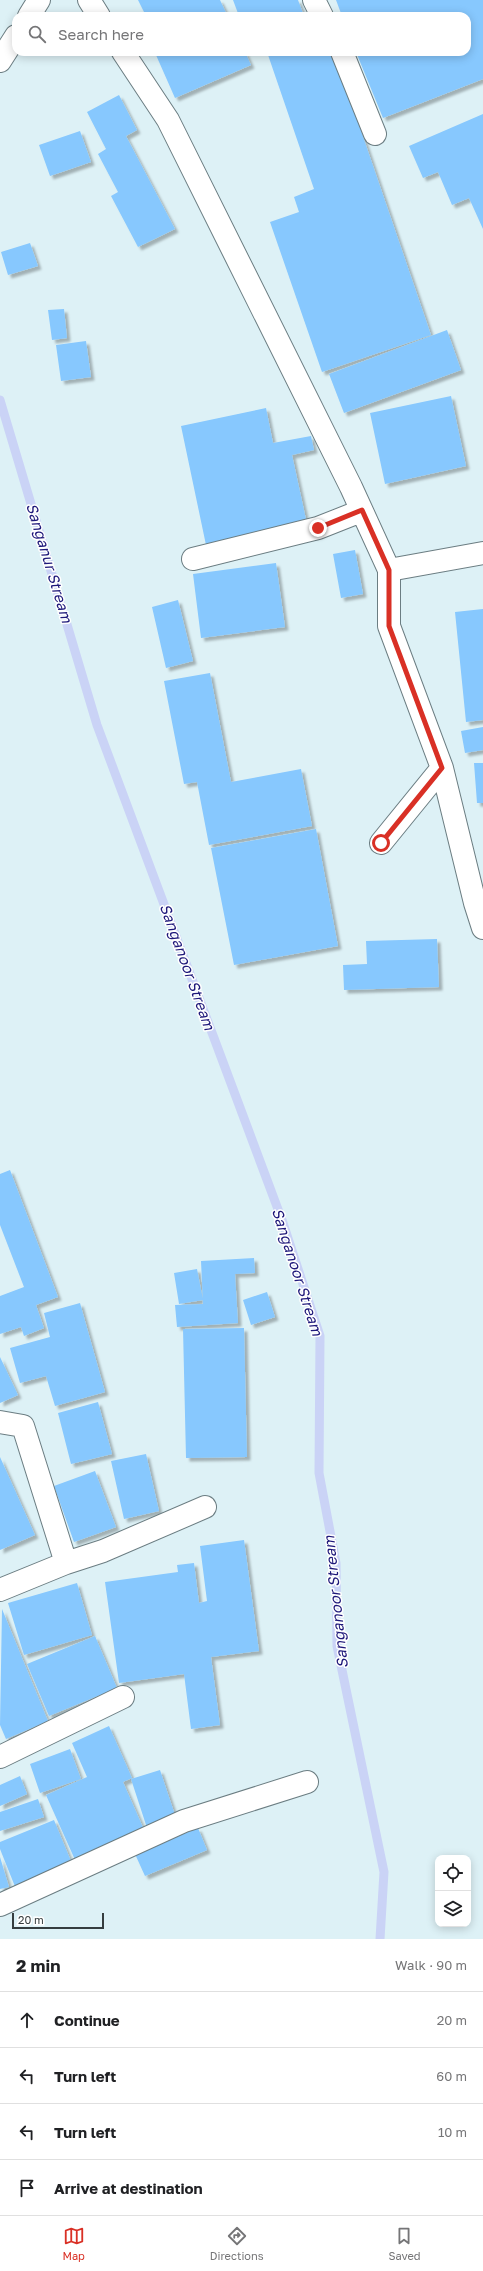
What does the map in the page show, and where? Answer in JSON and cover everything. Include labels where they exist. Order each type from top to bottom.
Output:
[{"type":"street","points":[[31,12],[39,0]]},
{"type":"street","points":[[89,0],[97,12]]},
{"type":"street","points":[[314,0],[320,12]]},
{"type":"street","points":[[0,61],[12,42]]},
{"type":"street","points":[[126,56],[168,120],[362,510],[389,570],[389,626],[442,768],[475,903],[483,928]]},
{"type":"street","points":[[344,56],[374,134]]},
{"type":"street","points":[[193,559],[318,528],[362,510]]},
{"type":"street","points":[[389,570],[483,553]]},
{"type":"street","points":[[381,843],[442,768]]},
{"type":"street","points":[[0,1422],[23,1426],[66,1563]]},
{"type":"street","points":[[0,1590],[66,1563],[103,1551],[205,1508]]},
{"type":"street","points":[[0,1757],[123,1696]]},
{"type":"street","points":[[0,1905],[184,1821],[307,1782]]},
{"type":"building","points":[[138,0],[220,0],[226,12],[144,12]]},
{"type":"building","points":[[233,0],[298,0],[302,12],[238,12]]},
{"type":"building","points":[[336,0],[483,0],[483,79],[383,118],[358,56],[471,56],[471,12],[340,12]]},
{"type":"building","points":[[156,56],[247,56],[251,65],[175,98]]},
{"type":"building","points":[[268,56],[335,56],[431,335],[322,372],[270,222],[299,212],[294,197],[314,189]]},
{"type":"building","points":[[119,95],[137,130],[126,136],[175,229],[138,247],[111,196],[118,192],[98,154],[106,149],[87,112]]},
{"type":"building","points":[[483,114],[483,229],[469,198],[452,205],[438,172],[423,178],[409,146]]},
{"type":"building","points":[[80,131],[91,162],[50,176],[39,145]]},
{"type":"building","points":[[30,243],[38,266],[8,275],[1,252]]},
{"type":"building","points":[[64,309],[67,338],[52,340],[48,310]]},
{"type":"building","points":[[447,330],[461,370],[344,413],[329,374]]},
{"type":"building","points":[[86,341],[91,377],[61,381],[56,345]]},
{"type":"building","points":[[451,396],[466,466],[385,484],[370,413]]},
{"type":"building","points":[[266,408],[273,443],[311,436],[314,450],[292,455],[307,524],[206,545],[181,426]]},
{"type":"building","points":[[355,550],[363,594],[341,598],[333,554]]},
{"type":"building","points":[[276,563],[285,627],[201,638],[193,574]]},
{"type":"building","points":[[178,600],[193,661],[166,668],[152,607]]},
{"type":"building","points":[[483,609],[483,720],[466,722],[455,612]]},
{"type":"building","points":[[210,673],[231,782],[301,769],[312,826],[209,845],[197,782],[184,784],[164,681]]},
{"type":"building","points":[[483,727],[483,750],[465,753],[461,731]]},
{"type":"building","points":[[474,763],[483,763],[483,803],[477,803]]},
{"type":"building","points":[[316,829],[338,946],[234,965],[211,848]]},
{"type":"building","points":[[437,939],[439,987],[344,990],[343,965],[367,964],[366,941]]},
{"type":"building","points":[[10,1170],[58,1297],[36,1305],[44,1328],[24,1336],[21,1327],[0,1334],[0,1296],[24,1287],[0,1225],[0,1174]]},
{"type":"building","points":[[254,1258],[255,1273],[235,1274],[238,1323],[177,1327],[175,1305],[203,1304],[201,1261]]},
{"type":"building","points":[[197,1269],[203,1300],[179,1304],[174,1273]]},
{"type":"building","points":[[267,1292],[275,1317],[251,1325],[243,1300]]},
{"type":"building","points":[[80,1303],[105,1392],[55,1406],[46,1376],[20,1383],[10,1348],[50,1337],[44,1313]]},
{"type":"building","points":[[244,1328],[247,1457],[186,1458],[183,1329]]},
{"type":"building","points":[[0,1357],[18,1395],[0,1403]]},
{"type":"building","points":[[98,1402],[112,1454],[71,1464],[58,1413]]},
{"type":"building","points":[[146,1454],[159,1511],[124,1519],[111,1461]]},
{"type":"building","points":[[0,1457],[35,1535],[0,1550]]},
{"type":"building","points":[[95,1471],[116,1527],[74,1542],[54,1486]]},
{"type":"building","points":[[244,1540],[259,1651],[211,1657],[220,1725],[191,1729],[184,1674],[119,1683],[105,1582],[178,1572],[177,1565],[194,1563],[199,1603],[207,1601],[200,1546]]},
{"type":"building","points":[[77,1583],[92,1635],[24,1655],[8,1603]]},
{"type":"building","points":[[2,1609],[48,1721],[6,1739],[0,1725]]},
{"type":"building","points":[[95,1636],[117,1688],[49,1716],[27,1664]]},
{"type":"building","points":[[109,1726],[132,1778],[123,1782],[145,1832],[76,1862],[46,1795],[87,1777],[72,1743]]},
{"type":"building","points":[[70,1749],[81,1779],[40,1793],[30,1764]]},
{"type":"building","points":[[160,1770],[176,1818],[147,1828],[131,1779]]},
{"type":"building","points":[[20,1776],[27,1794],[0,1806],[0,1785]]},
{"type":"building","points":[[38,1799],[44,1817],[0,1831],[0,1812]]},
{"type":"building","points":[[54,1820],[73,1866],[16,1889],[0,1849],[0,1842]]},
{"type":"building","points":[[198,1828],[207,1850],[145,1876],[135,1854]]},
{"type":"building","points":[[0,1857],[9,1887],[0,1889]]},
{"type":"waterway","name":"Sanganoor Stream","points":[[0,400],[97,725],[282,1220],[320,1336],[319,1473],[336,1563],[337,1646],[384,1872],[380,1939]]},
{"type":"route","points":[[318,528],[362,510],[389,570],[389,626],[442,768],[381,843]]},
{"type":"water label","name":"Sanganur Stream","points":[[49,563]]}]
